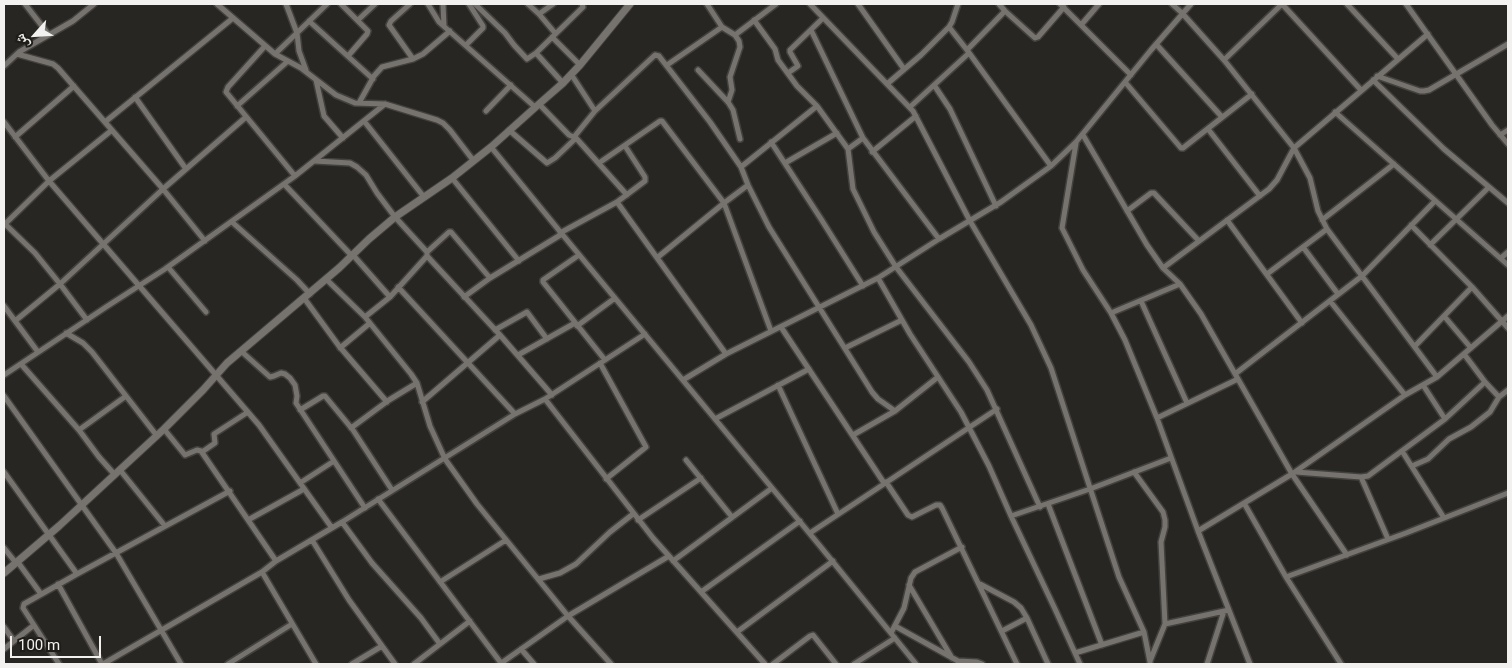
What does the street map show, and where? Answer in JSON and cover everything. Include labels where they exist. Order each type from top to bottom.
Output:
[{"type":"street","points":[[25,4],[49,35]]},
{"type":"street","points":[[4,65],[17,54],[69,24],[94,4]]},
{"type":"street","points":[[217,4],[275,54],[306,72],[342,99],[359,103],[385,104],[427,116],[443,123],[473,160]]},
{"type":"street","points":[[286,4],[297,33],[298,51],[306,72]]},
{"type":"street","points":[[275,54],[327,4]]},
{"type":"street","points":[[341,4],[366,28],[368,33],[348,56]]},
{"type":"street","points":[[358,20],[375,4]]},
{"type":"street","points":[[410,4],[389,25],[414,59]]},
{"type":"street","points":[[428,4],[436,18],[444,26],[511,86],[575,138],[627,194]]},
{"type":"street","points":[[443,4],[444,26]]},
{"type":"street","points":[[466,45],[483,28],[469,4]]},
{"type":"street","points":[[475,4],[505,33],[526,58],[530,58],[554,35],[583,7],[582,4]]},
{"type":"street","points":[[528,4],[539,14],[580,65]]},
{"type":"street","points":[[539,14],[553,4]]},
{"type":"street","points":[[4,573],[50,534],[157,436],[241,351],[307,296],[395,217],[452,178],[491,147],[563,83],[630,4]]},
{"type":"street","points":[[707,4],[722,28],[735,35],[739,41],[740,47],[730,77],[731,92],[728,102]]},
{"type":"street","points":[[735,35],[776,4]]},
{"type":"street","points":[[810,4],[910,107],[970,221],[1031,326],[1048,361],[1119,576],[1144,632],[1150,663]]},
{"type":"street","points":[[858,4],[904,70]]},
{"type":"street","points":[[999,4],[1035,38],[1038,37],[1062,6],[1131,75]]},
{"type":"street","points":[[1081,25],[1099,4]]},
{"type":"street","points":[[1172,4],[1184,9],[1294,148],[1310,178],[1318,211],[1327,229],[1437,377]]},
{"type":"street","points":[[683,380],[726,354],[878,278],[996,206],[1051,166],[1083,134],[1184,9],[1191,4]]},
{"type":"street","points":[[1224,60],[1282,4],[1361,90]]},
{"type":"street","points":[[1347,4],[1398,59]]},
{"type":"street","points":[[1406,4],[1492,125],[1508,144]]},
{"type":"street","points":[[887,84],[949,27],[956,5]]},
{"type":"street","points":[[910,107],[968,51],[1005,11]]},
{"type":"street","points":[[104,122],[233,18]]},
{"type":"street","points":[[788,73],[798,66],[790,51],[823,18]]},
{"type":"street","points":[[754,20],[775,49],[778,60],[797,86],[818,106],[848,149],[853,191],[874,232],[896,267],[969,362],[987,390],[1040,506]]},
{"type":"street","points":[[309,21],[373,78]]},
{"type":"street","points":[[949,27],[1051,166]]},
{"type":"street","points":[[666,65],[722,28]]},
{"type":"street","points":[[811,30],[863,138],[939,240]]},
{"type":"street","points":[[359,103],[382,66],[414,59],[423,54],[450,31]]},
{"type":"street","points":[[1163,268],[1269,189],[1277,180],[1294,148],[1428,34]]},
{"type":"street","points":[[1156,44],[1222,117]]},
{"type":"street","points":[[1375,78],[1420,91],[1429,90],[1508,44]]},
{"type":"street","points":[[265,46],[226,89],[226,92],[295,176]]},
{"type":"street","points":[[536,52],[563,83]]},
{"type":"street","points":[[17,54],[53,64],[163,189],[205,241]]},
{"type":"street","points":[[509,130],[547,163],[555,158],[575,138],[595,111],[656,55],[659,56],[710,122],[741,167],[768,226],[875,396],[895,411]]},
{"type":"street","points":[[237,106],[288,61]]},
{"type":"street","points":[[698,70],[728,102],[733,110],[740,139]]},
{"type":"street","points":[[571,74],[595,111]]},
{"type":"street","points":[[1375,78],[1444,149],[1508,203]]},
{"type":"street","points":[[316,80],[324,116],[343,138]]},
{"type":"street","points":[[1125,82],[1180,148],[1184,148],[1252,94]]},
{"type":"street","points":[[934,85],[950,109],[996,206]]},
{"type":"street","points":[[15,137],[74,86]]},
{"type":"street","points":[[486,111],[511,86]]},
{"type":"street","points":[[135,97],[186,169]]},
{"type":"street","points":[[4,375],[168,267],[232,222],[295,176],[385,104]]},
{"type":"street","points":[[741,167],[818,106]]},
{"type":"street","points":[[1335,112],[1508,265]]},
{"type":"street","points":[[872,152],[916,116]]},
{"type":"street","points":[[15,321],[60,284],[163,189],[246,117]]},
{"type":"street","points":[[364,121],[424,197]]},
{"type":"street","points":[[600,163],[661,121],[724,203],[771,331]]},
{"type":"street","points":[[4,122],[49,181],[259,425],[332,528]]},
{"type":"street","points":[[1208,129],[1260,196]]},
{"type":"street","points":[[87,320],[34,253],[4,224],[49,181],[112,130]]},
{"type":"street","points":[[1500,135],[1508,130]]},
{"type":"street","points":[[785,163],[837,133]]},
{"type":"street","points":[[1083,134],[1147,245],[1163,268],[1180,284],[1201,314],[1294,473],[1347,555]]},
{"type":"street","points":[[848,149],[863,138]]},
{"type":"street","points":[[771,142],[822,219],[863,286]]},
{"type":"street","points":[[1076,142],[1062,228],[1083,270],[1111,313],[1125,340],[1157,418],[1227,610],[1250,664]]},
{"type":"street","points":[[464,297],[490,278],[520,261],[561,233],[617,202],[646,179],[625,146]]},
{"type":"street","points":[[491,147],[916,664]]},
{"type":"street","points":[[314,161],[350,163],[358,167],[366,175],[395,217],[426,254],[552,395]]},
{"type":"street","points":[[1322,220],[1394,164]]},
{"type":"street","points":[[452,178],[520,261]]},
{"type":"street","points":[[284,184],[390,297]]},
{"type":"street","points":[[658,257],[748,185]]},
{"type":"street","points":[[1430,245],[1490,187]]},
{"type":"street","points":[[1127,211],[1154,192],[1199,241]]},
{"type":"street","points":[[1157,418],[1237,377],[1362,276],[1435,201]]},
{"type":"street","points":[[617,202],[726,354]]},
{"type":"street","points":[[1227,220],[1302,323]]},
{"type":"street","points":[[232,222],[297,280],[340,348],[387,402]]},
{"type":"street","points":[[1412,225],[1472,287],[1508,328]]},
{"type":"street","points":[[1267,274],[1327,229]]},
{"type":"street","points":[[365,317],[390,297],[426,254],[449,232],[490,278]]},
{"type":"street","points":[[1303,247],[1338,294]]},
{"type":"street","points":[[1501,258],[1508,252]]},
{"type":"street","points":[[579,255],[543,281],[605,360]]},
{"type":"street","points":[[168,267],[206,312]]},
{"type":"street","points":[[878,278],[969,427],[989,466],[1080,664]]},
{"type":"street","points":[[326,279],[365,317],[411,374],[417,383],[430,426],[445,459],[477,504],[568,616],[611,664]]},
{"type":"street","points":[[1111,313],[1180,284]]},
{"type":"street","points":[[398,287],[515,414]]},
{"type":"street","points":[[1415,346],[1472,287]]},
{"type":"street","points":[[518,356],[576,325],[615,298]]},
{"type":"street","points":[[1141,301],[1187,403]]},
{"type":"street","points":[[1330,301],[1405,395]]},
{"type":"street","points":[[4,306],[38,352]]},
{"type":"street","points":[[495,330],[527,312],[548,339]]},
{"type":"street","points":[[1444,316],[1471,348]]},
{"type":"street","points":[[1198,531],[1294,473],[1405,395],[1437,377],[1508,316]]},
{"type":"street","points":[[845,348],[902,320]]},
{"type":"street","points":[[340,348],[370,323]]},
{"type":"street","points":[[781,327],[853,436],[908,514],[912,517],[936,505],[940,505],[1017,664]]},
{"type":"street","points":[[66,333],[83,343],[92,352],[157,436]]},
{"type":"street","points":[[58,584],[102,664],[112,662],[366,508],[515,414],[552,395],[645,334]]},
{"type":"street","points":[[422,402],[500,335]]},
{"type":"street","points":[[241,351],[270,377],[280,373],[290,378],[295,385],[296,403],[300,410],[366,508]]},
{"type":"street","points":[[1464,354],[1485,382],[1500,397]]},
{"type":"street","points":[[600,363],[646,447],[606,479]]},
{"type":"street","points":[[20,364],[79,430],[99,457],[117,472],[166,526]]},
{"type":"street","points":[[715,418],[809,369]]},
{"type":"street","points":[[853,436],[895,411],[938,377]]},
{"type":"street","points":[[1294,473],[1368,476],[1445,419],[1485,382]]},
{"type":"street","points":[[351,428],[417,383]]},
{"type":"street","points":[[778,385],[838,514]]},
{"type":"street","points":[[1423,385],[1445,419]]},
{"type":"street","points":[[1412,466],[1428,458],[1450,439],[1471,428],[1490,412],[1500,397],[1508,390]]},
{"type":"street","points":[[4,396],[116,553],[181,664]]},
{"type":"street","points":[[79,430],[126,396]]},
{"type":"street","points":[[300,410],[325,396],[351,428],[392,490]]},
{"type":"street","points":[[545,399],[633,514],[765,664]]},
{"type":"street","points":[[810,533],[997,409]]},
{"type":"street","points":[[202,452],[215,443],[214,434],[248,412]]},
{"type":"street","points":[[164,429],[185,454],[197,450],[202,452],[276,561]]},
{"type":"street","points":[[1402,451],[1444,518]]},
{"type":"street","points":[[1011,516],[1090,489],[1171,458]]},
{"type":"street","points":[[686,460],[732,517]]},
{"type":"street","points":[[300,483],[334,461]]},
{"type":"street","points":[[4,472],[77,574]]},
{"type":"street","points":[[1134,472],[1163,512],[1165,520],[1161,542],[1165,624],[1150,663]]},
{"type":"street","points":[[1361,477],[1388,540]]},
{"type":"street","points":[[638,520],[701,478]]},
{"type":"street","points":[[378,499],[500,664],[568,616],[671,558],[772,488]]},
{"type":"street","points":[[248,520],[304,489]]},
{"type":"street","points":[[58,664],[23,606],[24,604],[230,491]]},
{"type":"street","points":[[1286,578],[1508,493]]},
{"type":"street","points":[[1048,504],[1102,644]]},
{"type":"street","points":[[1244,504],[1286,578],[1341,664]]},
{"type":"street","points":[[539,579],[560,573],[576,564],[610,532],[633,514]]},
{"type":"street","points":[[701,592],[800,521]]},
{"type":"street","points":[[342,522],[372,563],[421,618],[440,644]]},
{"type":"street","points":[[312,540],[349,600],[395,664]]},
{"type":"street","points":[[440,582],[506,540]]},
{"type":"street","points":[[854,664],[893,636],[895,626],[904,608],[911,578],[915,572],[962,547]]},
{"type":"street","points":[[4,548],[41,594]]},
{"type":"street","points":[[737,632],[833,561]]},
{"type":"street","points":[[262,572],[316,664]]},
{"type":"street","points":[[979,584],[1014,602],[1020,608],[1027,618],[1048,664]]},
{"type":"street","points":[[909,585],[952,658]]},
{"type":"street","points":[[1165,624],[1227,610]]},
{"type":"street","points":[[1207,664],[1227,610]]},
{"type":"street","points":[[1002,631],[1027,618]]},
{"type":"street","points":[[414,664],[470,621]]},
{"type":"street","points":[[228,664],[292,624]]},
{"type":"street","points":[[4,649],[34,625]]},
{"type":"street","points":[[895,626],[952,658],[964,662],[982,664]]},
{"type":"street","points":[[4,627],[14,641]]},
{"type":"street","points":[[1075,652],[1144,632]]},
{"type":"street","points":[[773,664],[813,635],[836,664]]},
{"type":"street","points":[[352,664],[382,646]]},
{"type":"street","points":[[521,649],[534,664]]}]
